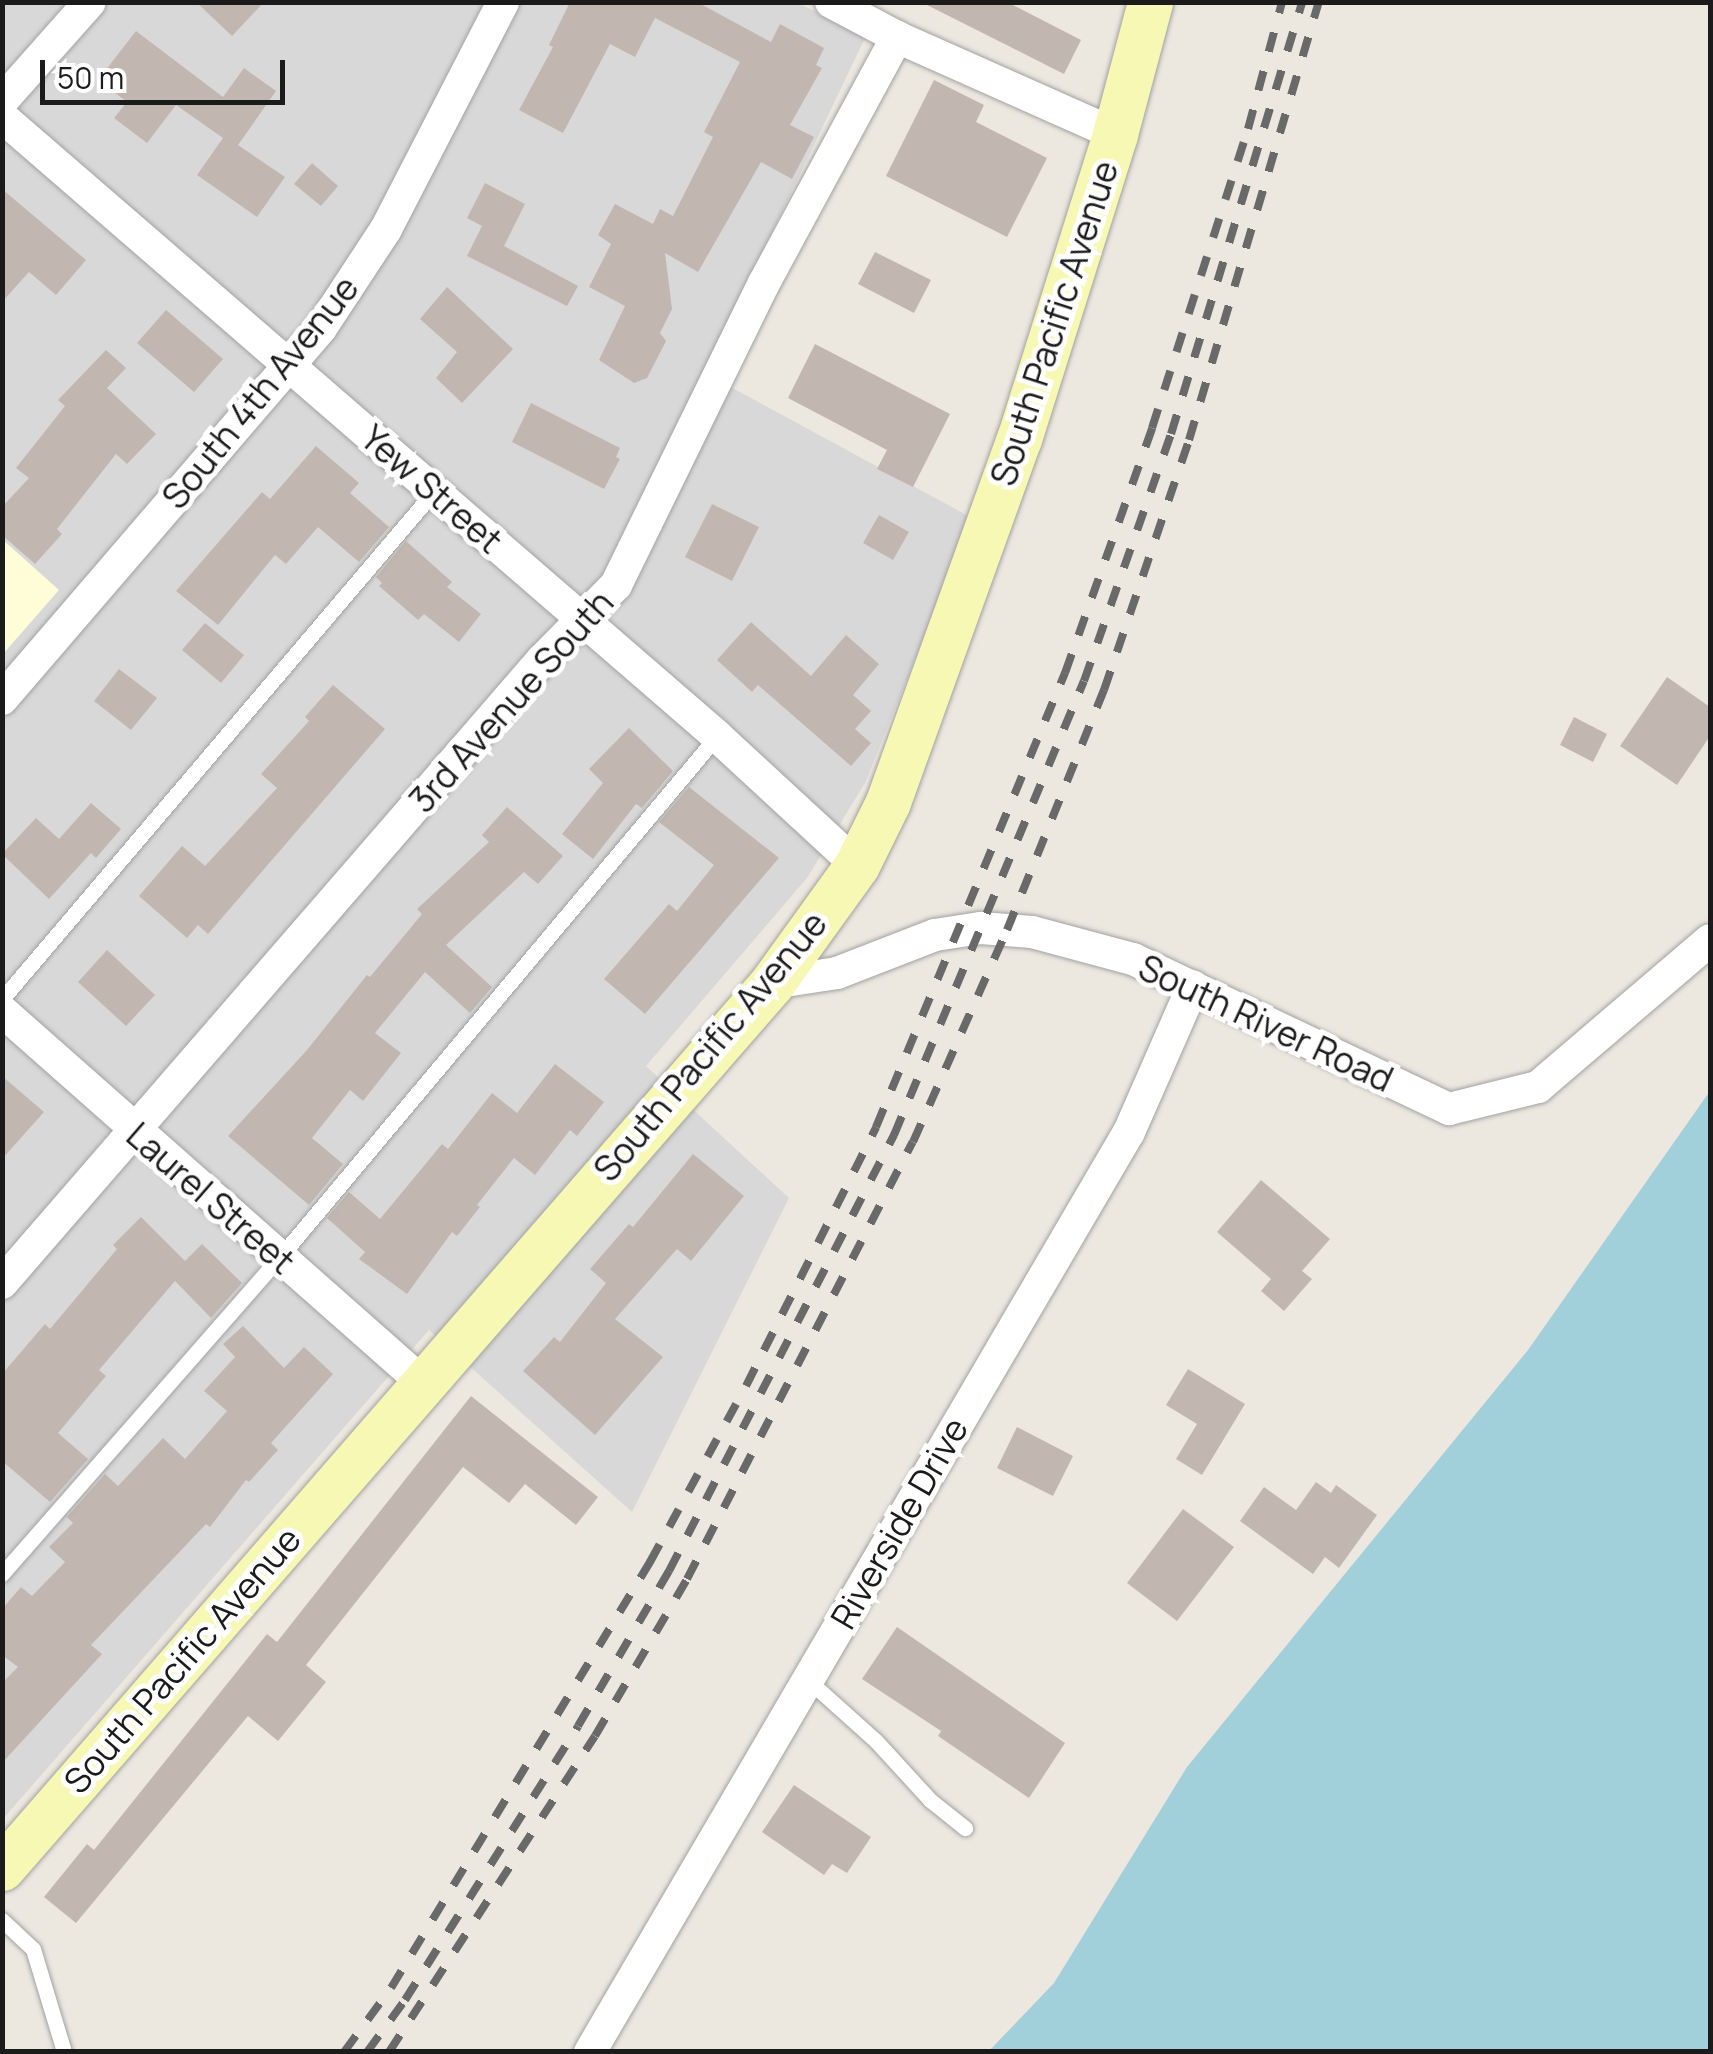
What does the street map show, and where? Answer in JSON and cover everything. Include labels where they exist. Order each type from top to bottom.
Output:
[{"type":"street","points":[[2,101],[90,2]]},
{"type":"street","name":"South 4th Avenue","points":[[2,699],[321,328],[386,230],[503,2]]},
{"type":"street","points":[[830,2],[898,38],[1115,134]]},
{"type":"street","name":"South Pacific Avenue","points":[[2,1868],[772,983],[857,864],[888,802],[1020,439],[1115,134],[1150,2]]},
{"type":"street","name":"3rd Avenue South","points":[[2,1283],[543,658],[616,585],[764,283],[898,38]]},
{"type":"street","name":"Yew Street","points":[[2,117],[717,736],[857,864]]},
{"type":"street","name":"South River Road","points":[[772,983],[837,973],[935,935],[981,928],[1079,941],[1193,986],[1449,1109],[1538,1087],[1710,940]]},
{"type":"street","name":"Riverside Drive","points":[[590,2052],[1129,1132],[1193,986]]},
{"type":"street","name":"Laurel Street","points":[[2,1012],[422,1382]]},
{"type":"lane","points":[[2,999],[435,490]]},
{"type":"lane","points":[[2,1574],[279,1258],[717,736]]},
{"type":"lane","points":[[808,1680],[876,1741],[930,1800],[965,1828]]},
{"type":"lane","points":[[2,1920],[34,1949],[64,2052]]},
{"type":"shaded area","points":[[3,3],[798,3],[866,36],[705,373],[972,518],[865,783],[807,878],[646,1066],[789,1198],[632,1512],[429,1330],[3,1819]]},
{"type":"shaded area","points":[[3,540],[59,590],[3,654]]},
{"type":"water","points":[[1710,1091],[1710,2051],[989,2051],[1054,1983],[1187,1767],[1528,1350]]},
{"type":"building","points":[[196,2],[264,2],[232,36]]},
{"type":"building","points":[[570,2],[697,2],[771,42],[780,24],[824,48],[816,65],[822,68],[790,125],[814,137],[792,179],[761,162],[698,272],[665,253],[672,309],[660,333],[666,341],[647,378],[634,383],[599,360],[625,306],[589,287],[611,244],[598,235],[615,204],[653,224],[660,209],[673,216],[713,137],[704,132],[740,62],[655,18],[635,57],[610,44],[563,133],[519,110],[553,47],[549,45]]},
{"type":"building","points":[[921,2],[1007,2],[1081,40],[1064,74]]},
{"type":"building","points":[[136,31],[223,97],[244,68],[276,91],[238,145],[285,177],[257,217],[197,175],[223,138],[176,105],[147,143],[114,118],[127,102],[98,80]]},
{"type":"building","points":[[934,80],[984,105],[976,122],[1047,158],[1007,237],[886,176]]},
{"type":"building","points":[[312,163],[338,186],[321,206],[294,184]]},
{"type":"building","points":[[485,183],[525,204],[504,246],[578,286],[567,306],[467,256],[482,226],[467,218]]},
{"type":"building","points":[[2,189],[86,260],[56,295],[29,272],[2,302]]},
{"type":"building","points":[[875,252],[931,280],[914,313],[858,284]]},
{"type":"building","points":[[447,287],[513,349],[462,403],[436,378],[457,352],[420,319]]},
{"type":"building","points":[[166,310],[223,359],[194,392],[137,343]]},
{"type":"building","points":[[815,344],[950,414],[913,487],[877,469],[887,450],[788,398]]},
{"type":"building","points":[[106,350],[126,368],[107,388],[156,434],[127,464],[116,454],[57,529],[62,534],[35,564],[2,535],[2,507],[29,478],[16,468],[65,406],[58,400]]},
{"type":"building","points":[[531,403],[620,448],[616,457],[620,459],[604,489],[512,442]]},
{"type":"building","points":[[316,446],[359,483],[350,493],[389,527],[359,562],[318,527],[286,564],[275,555],[218,625],[176,591],[262,492],[270,499]]},
{"type":"building","points":[[712,504],[759,527],[732,581],[685,557]]},
{"type":"building","points":[[879,515],[909,532],[893,560],[863,543]]},
{"type":"building","points":[[406,541],[452,582],[447,587],[481,614],[459,642],[424,614],[418,620],[379,586],[382,583],[376,577]]},
{"type":"building","points":[[751,622],[811,676],[846,635],[879,664],[853,695],[871,711],[855,729],[871,743],[851,766],[758,685],[752,692],[717,660]]},
{"type":"building","points":[[205,623],[244,655],[221,683],[182,650]]},
{"type":"building","points":[[119,669],[157,698],[131,730],[94,701]]},
{"type":"building","points":[[1667,677],[1710,707],[1710,736],[1677,785],[1620,746]]},
{"type":"building","points":[[333,685],[385,729],[208,934],[198,925],[187,938],[139,896],[182,846],[205,866],[277,788],[261,774],[309,721],[305,717]]},
{"type":"building","points":[[1574,717],[1607,734],[1593,762],[1560,745]]},
{"type":"building","points":[[629,728],[673,771],[642,808],[636,804],[593,859],[562,834],[603,783],[589,769]]},
{"type":"building","points":[[689,787],[779,858],[645,1014],[604,979],[669,904],[677,911],[714,865],[659,822]]},
{"type":"building","points":[[91,803],[121,829],[96,858],[91,853],[49,899],[2,854],[36,818],[59,839]]},
{"type":"building","points":[[507,807],[563,856],[538,884],[524,872],[446,945],[492,987],[470,1013],[425,972],[375,1033],[401,1053],[363,1101],[350,1090],[312,1138],[343,1164],[309,1205],[228,1136],[307,1050],[367,975],[370,977],[422,914],[417,909],[489,842],[482,835]]},
{"type":"building","points":[[107,950],[155,995],[126,1026],[78,982]]},
{"type":"building","points":[[555,1064],[604,1102],[577,1136],[570,1130],[535,1175],[514,1158],[477,1205],[480,1207],[457,1236],[452,1232],[407,1294],[359,1259],[365,1252],[327,1218],[349,1192],[380,1219],[442,1144],[448,1149],[492,1093],[517,1113]]},
{"type":"building","points":[[2,1076],[44,1112],[2,1159]]},
{"type":"building","points":[[693,1154],[744,1196],[691,1261],[677,1249],[615,1319],[663,1357],[595,1435],[523,1371],[554,1337],[560,1342],[606,1283],[590,1269],[629,1224],[633,1227]]},
{"type":"building","points":[[1261,1180],[1330,1239],[1302,1271],[1312,1279],[1284,1311],[1261,1291],[1271,1279],[1217,1232]]},
{"type":"building","points":[[141,1217],[185,1261],[202,1244],[242,1283],[211,1318],[175,1281],[99,1370],[106,1376],[58,1433],[88,1459],[50,1502],[2,1461],[2,1374],[45,1324],[50,1329],[117,1249],[113,1245]]},
{"type":"building","points":[[243,1326],[284,1368],[304,1347],[333,1374],[271,1443],[278,1450],[249,1482],[246,1480],[210,1527],[206,1524],[91,1645],[102,1654],[2,1763],[2,1683],[18,1667],[2,1655],[2,1609],[21,1587],[32,1596],[65,1562],[49,1547],[73,1523],[67,1517],[105,1474],[118,1486],[163,1438],[185,1459],[227,1411],[204,1391],[235,1357],[223,1344]]},
{"type":"building","points":[[1188,1369],[1245,1404],[1202,1475],[1176,1459],[1197,1424],[1166,1405]]},
{"type":"building","points":[[471,1396],[598,1497],[576,1525],[525,1484],[509,1503],[463,1467],[306,1665],[326,1682],[278,1741],[248,1716],[76,1923],[44,1897],[87,1844],[94,1850],[267,1634],[277,1642]]},
{"type":"building","points":[[1017,1427],[1073,1456],[1053,1496],[997,1468]]},
{"type":"building","points":[[1316,1482],[1331,1493],[1336,1485],[1377,1515],[1339,1568],[1325,1557],[1313,1574],[1240,1521],[1264,1487],[1296,1510]]},
{"type":"building","points":[[1183,1509],[1234,1547],[1177,1621],[1127,1583]]},
{"type":"building","points":[[897,1627],[1065,1743],[1029,1798],[938,1736],[941,1731],[862,1679]]},
{"type":"building","points":[[794,1785],[871,1837],[847,1873],[832,1864],[824,1875],[762,1832]]},
{"type":"railway","points":[[344,2052],[391,1988],[650,1562],[746,1386],[876,1127],[1065,673],[1152,428],[1248,129],[1282,2]]},
{"type":"railway","points":[[367,2052],[405,2000],[578,1726],[669,1571],[894,1135],[1084,681],[1171,434],[1302,2]]},
{"type":"railway","points":[[389,2052],[595,1736],[687,1579],[913,1142],[1007,930],[1104,690],[1189,440],[1319,2]]}]
